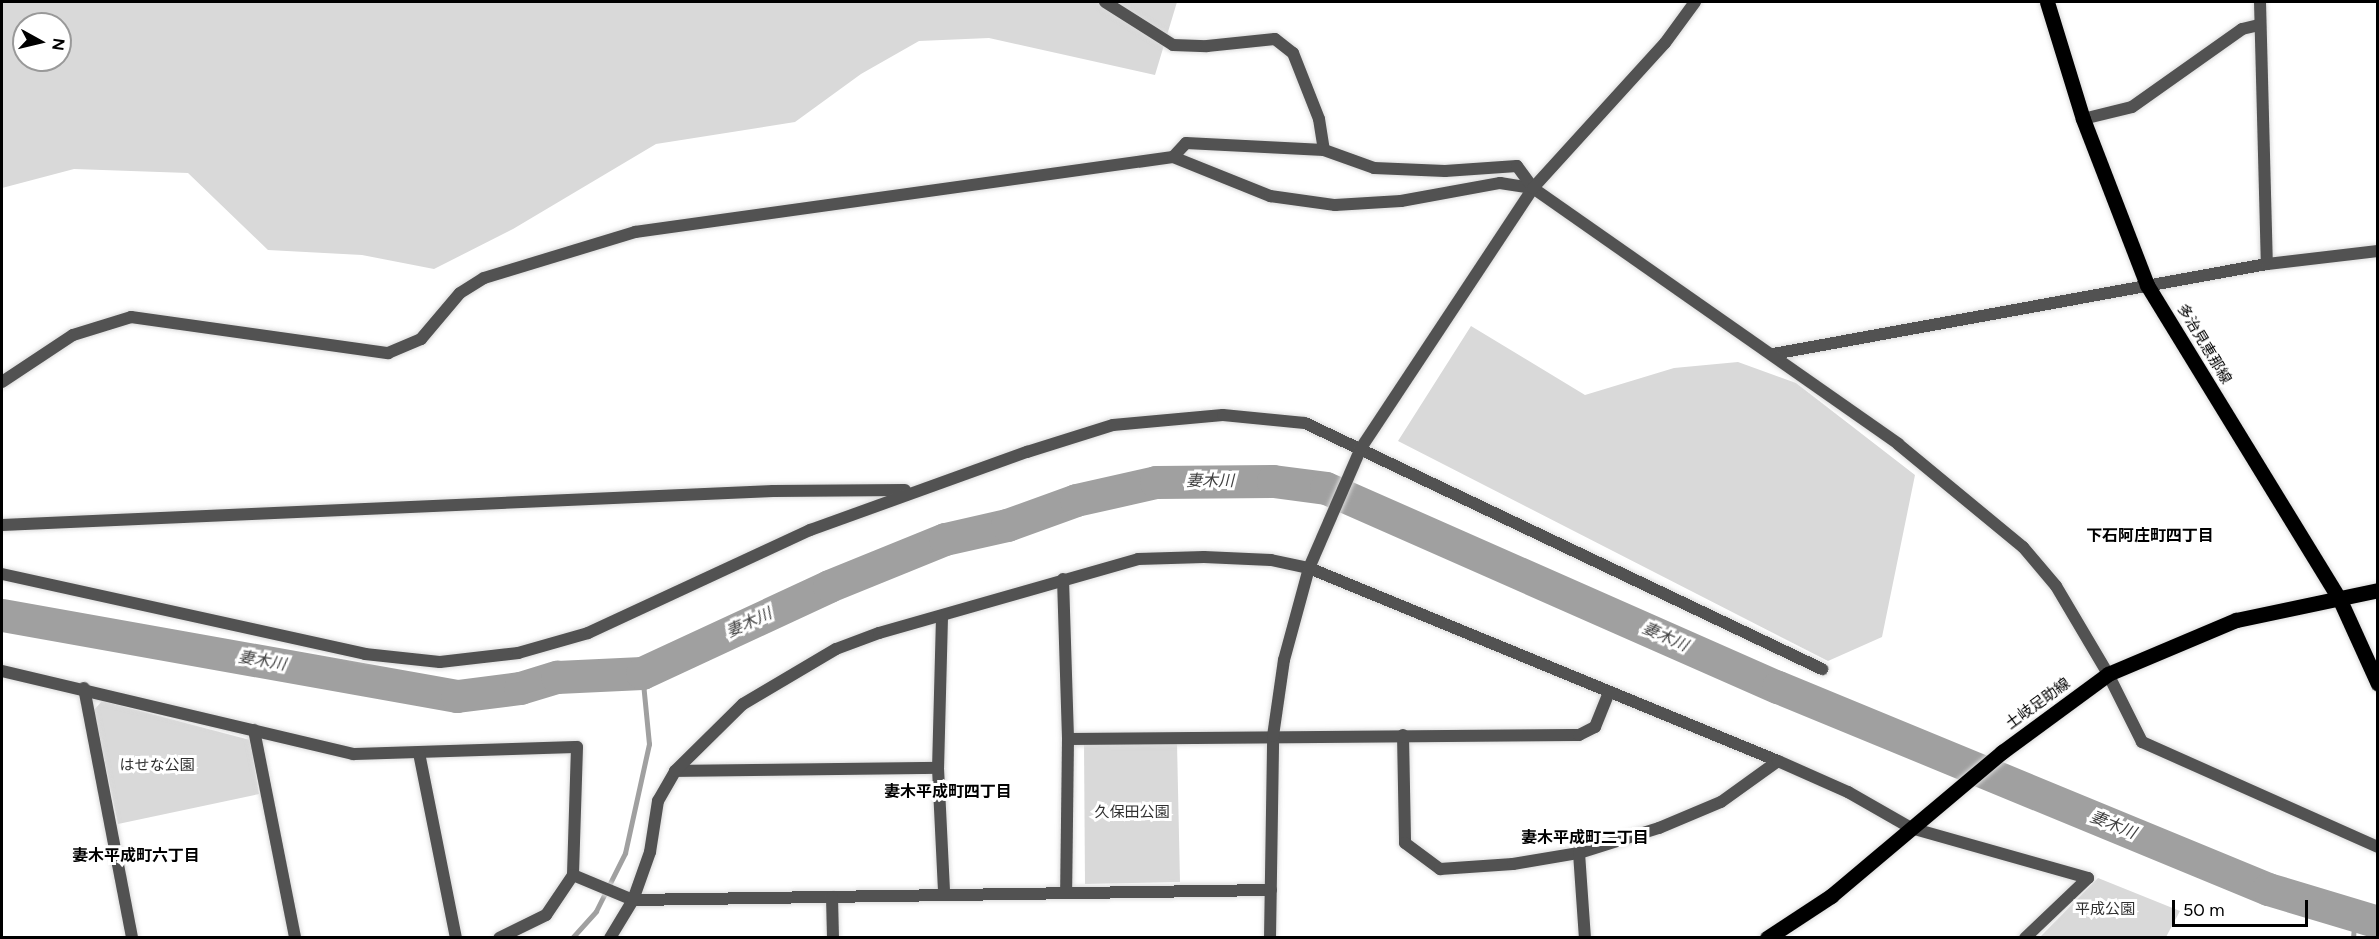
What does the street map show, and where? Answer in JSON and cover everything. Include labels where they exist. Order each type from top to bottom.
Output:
[{"type":"main road","name":"多治見恵那線","points":[[2047,2],[2083,119],[2147,285],[2339,598],[2378,684]]},
{"type":"main road","name":"土岐足助線","points":[[1767,938],[1831,896],[2002,752],[2102,679],[2236,620],[2378,590]]},
{"type":"street","points":[[1105,2],[1173,45],[1207,46],[1275,39],[1293,53],[1319,119],[1324,150]]},
{"type":"street","points":[[1270,938],[1273,736],[1284,660],[1309,568],[1361,448],[1533,188],[1665,43],[1695,2]]},
{"type":"street","points":[[2260,2],[2267,264]]},
{"type":"street","points":[[2083,119],[2132,107],[2242,29],[2260,25]]},
{"type":"street","points":[[1173,157],[1186,143],[1324,150],[1374,168],[1445,171],[1516,166],[1533,188],[1773,354],[1898,444],[2023,547],[2056,586],[2102,679],[2142,742],[2378,847]]},
{"type":"street","points":[[2,382],[73,335],[131,316],[388,353],[421,339],[460,293],[484,278],[635,232],[1173,157],[1270,196],[1335,205],[1401,201],[1500,183],[1533,188]]},
{"type":"street","points":[[1773,354],[2267,264],[2378,251]]},
{"type":"street","points":[[2,574],[365,654],[440,662],[518,653],[588,633],[810,530],[915,490],[1124,424],[1223,415],[1305,423],[1822,669]]},
{"type":"street","points":[[2,525],[773,491],[915,490]]},
{"type":"street","points":[[610,938],[633,900],[650,852],[658,801],[675,771],[743,704],[836,649],[1063,579],[1138,559],[1270,560],[1309,568],[1608,694],[1778,761],[1848,792],[1911,828],[2088,878],[2025,938]]},
{"type":"street","points":[[1063,579],[1068,739],[1066,893]]},
{"type":"street","points":[[942,617],[938,768],[944,892]]},
{"type":"street","points":[[2,671],[84,688],[353,754],[576,747],[573,875],[546,915],[499,938]]},
{"type":"street","points":[[84,688],[132,938]]},
{"type":"street","points":[[1068,739],[1580,735],[1595,727],[1608,694]]},
{"type":"street","points":[[254,730],[295,938]]},
{"type":"street","points":[[1403,735],[1405,843],[1440,869],[1513,864],[1579,853],[1659,828],[1721,802],[1778,761]]},
{"type":"street","points":[[418,753],[456,938]]},
{"type":"street","points":[[675,771],[938,768]]},
{"type":"street","points":[[1579,853],[1585,938]]},
{"type":"street","points":[[573,875],[633,900],[832,897],[944,892],[1271,890]]},
{"type":"street","points":[[832,897],[833,938]]},
{"type":"green space","points":[[2,2],[1177,2],[1155,75],[989,38],[919,41],[861,74],[795,122],[656,144],[513,229],[434,269],[362,255],[268,250],[188,173],[74,169],[2,188]]},
{"type":"green space","points":[[1471,326],[1585,395],[1674,368],[1738,362],[1796,383],[1915,475],[1882,637],[1828,661],[1398,441]]},
{"type":"green space","name":"はせな公園","points":[[102,701],[250,740],[259,794],[118,824],[94,710]]},
{"type":"green space","name":"久保田公園","points":[[1084,743],[1177,743],[1180,882],[1085,884]]},
{"type":"green space","name":"平成公園","points":[[2098,878],[2180,911],[2166,937],[2040,937]]},
{"type":"waterway","name":"妻木川","points":[[2,615],[457,696],[520,688],[557,677],[642,673],[829,586],[945,539],[1007,525],[1076,500],[1156,482],[1273,481],[1326,488],[1778,687],[2268,889],[2378,922]]},
{"type":"waterway","points":[[572,938],[596,911],[625,853],[649,744],[642,673]]},
{"type":"waterway","points":[[2353,938],[2355,915]]},
{"type":"district","name":"下石阿庄町四丁目","points":[[2150,536]]},
{"type":"district","name":"妻木平成町四丁目","points":[[948,792]]},
{"type":"district","name":"妻木平成町二丁目","points":[[1585,838]]},
{"type":"district","name":"妻木平成町六丁目","points":[[136,856]]}]
